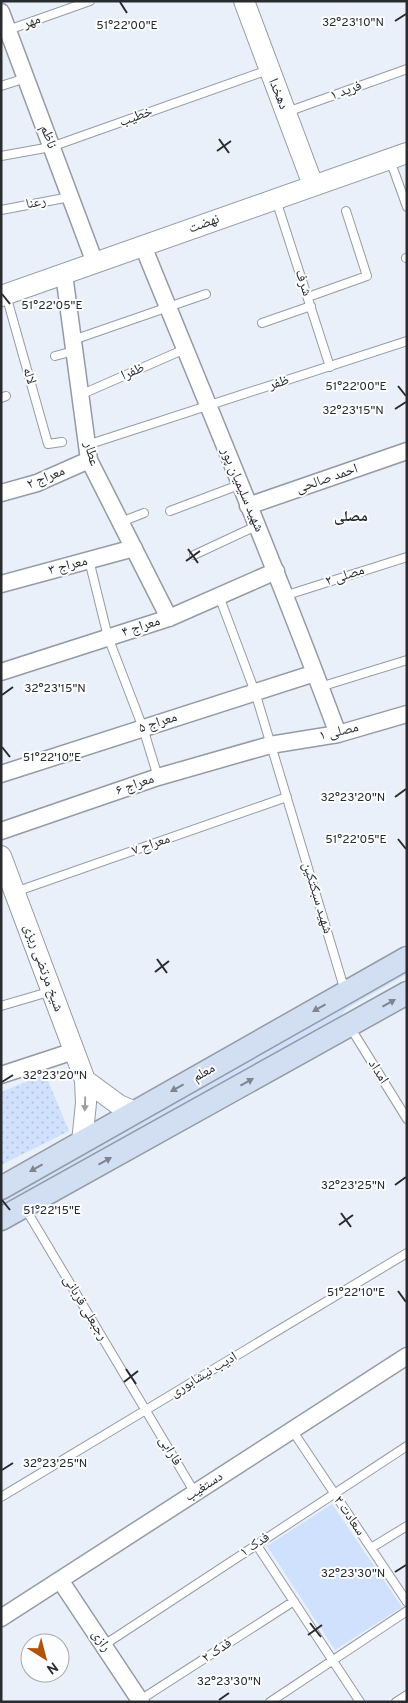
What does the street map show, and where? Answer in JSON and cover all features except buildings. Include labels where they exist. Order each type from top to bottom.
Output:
[{"type":"main road","name":"معلم","points":[[1,1188],[407,958]]},
{"type":"main road","name":"معلم","points":[[1,1219],[407,992]]},
{"type":"street","name":"دهخدا","points":[[244,1],[268,70],[314,185]]},
{"type":"street","name":"ناظم","points":[[1,12],[5,31],[26,78],[95,263]]},
{"type":"street","name":"نهضت","points":[[4,296],[398,156]]},
{"type":"street","name":"شهید سلیمیان پور","points":[[144,246],[239,485],[276,571],[338,734]]},
{"type":"street","name":"عطار","points":[[64,274],[88,452],[169,618]]},
{"type":"street","name":"احمد صالحی","points":[[248,506],[407,451]]},
{"type":"street","name":"معراج ۲","points":[[1,493],[37,483],[88,452]]},
{"type":"street","name":"معراج ۳","points":[[1,584],[134,548]]},
{"type":"street","name":"معراج ۴","points":[[1,672],[169,618],[276,571]]},
{"type":"street","name":"معراج ۵","points":[[1,774],[256,692],[317,680]]},
{"type":"street","name":"مصلی ۱","points":[[270,745],[338,734],[407,714]]},
{"type":"street","name":"معراج ۶","points":[[1,831],[158,777],[270,745]]},
{"type":"street","name":"شیخ مرتضی ریزی","points":[[1,856],[8,882],[52,991],[85,1080],[86,1103],[82,1142]]},
{"type":"street","points":[[1,1075],[74,1051]]},
{"type":"street","points":[[85,1080],[119,1104],[135,1112]]},
{"type":"street","name":"دستغیب","points":[[1,1618],[407,1356]]},
{"type":"street","name":"رازی","points":[[60,1580],[140,1701]]},
{"type":"lane","name":"مهر","points":[[5,31],[90,1]]},
{"type":"lane","name":"فرید ۱","points":[[285,112],[407,69]]},
{"type":"lane","name":"خطیب","points":[[1,156],[52,146],[268,70]]},
{"type":"lane","points":[[1,86],[26,78]]},
{"type":"lane","points":[[398,156],[407,207]]},
{"type":"lane","name":"رعنا","points":[[1,210],[70,197]]},
{"type":"lane","name":"شرف","points":[[276,198],[330,367]]},
{"type":"lane","points":[[308,297],[367,276],[346,211]]},
{"type":"lane","points":[[55,356],[74,345],[206,294]]},
{"type":"lane","name":"لاله","points":[[4,296],[48,444],[62,442]]},
{"type":"lane","points":[[262,323],[310,306]]},
{"type":"lane","name":"ظفر","points":[[88,452],[207,405],[407,341]]},
{"type":"lane","name":"ظفرا","points":[[80,395],[185,349]]},
{"type":"lane","points":[[170,511],[239,485]]},
{"type":"lane","points":[[121,522],[144,513]]},
{"type":"lane","points":[[194,555],[256,526]]},
{"type":"lane","name":"مصلی ۲","points":[[284,596],[407,556]]},
{"type":"lane","points":[[89,560],[108,637],[143,728],[158,777]]},
{"type":"lane","name":"شهید سبکتکین","points":[[219,596],[256,692],[270,745],[346,993]]},
{"type":"lane","points":[[317,680],[407,660]]},
{"type":"lane","name":"معراح ۷","points":[[8,882],[287,797]]},
{"type":"lane","points":[[1,1006],[52,991]]},
{"type":"lane","name":"امداد","points":[[348,1025],[407,1119]]},
{"type":"lane","name":"رجبعلی قربانی","points":[[24,1207],[146,1410]]},
{"type":"lane","name":"ادیب نیشابوری","points":[[1,1497],[407,1253]]},
{"type":"lane","name":"فارابی","points":[[146,1410],[195,1493]]},
{"type":"lane","name":"سعادت ۲","points":[[292,1430],[407,1602]]},
{"type":"lane","name":"فدک ۱","points":[[104,1645],[407,1446]]},
{"type":"lane","points":[[371,1548],[407,1526]]},
{"type":"lane","points":[[256,1544],[360,1702]]},
{"type":"lane","name":"فدک ۲","points":[[140,1701],[294,1601]]},
{"type":"lane","points":[[270,1702],[407,1612]]},
{"type":"lane","points":[[396,1702],[407,1695]]},
{"type":"shaded area","points":[[407,968],[407,974],[346,1009],[338,1020],[1,1210],[1,1199]]},
{"type":"shaded area","points":[[45,1074],[69,1131],[1,1165],[1,1092]]},
{"type":"shaded area","points":[[332,1504],[402,1607],[335,1650],[267,1546]]},
{"type":"district","name":"مصلی","points":[[351,517]]}]
